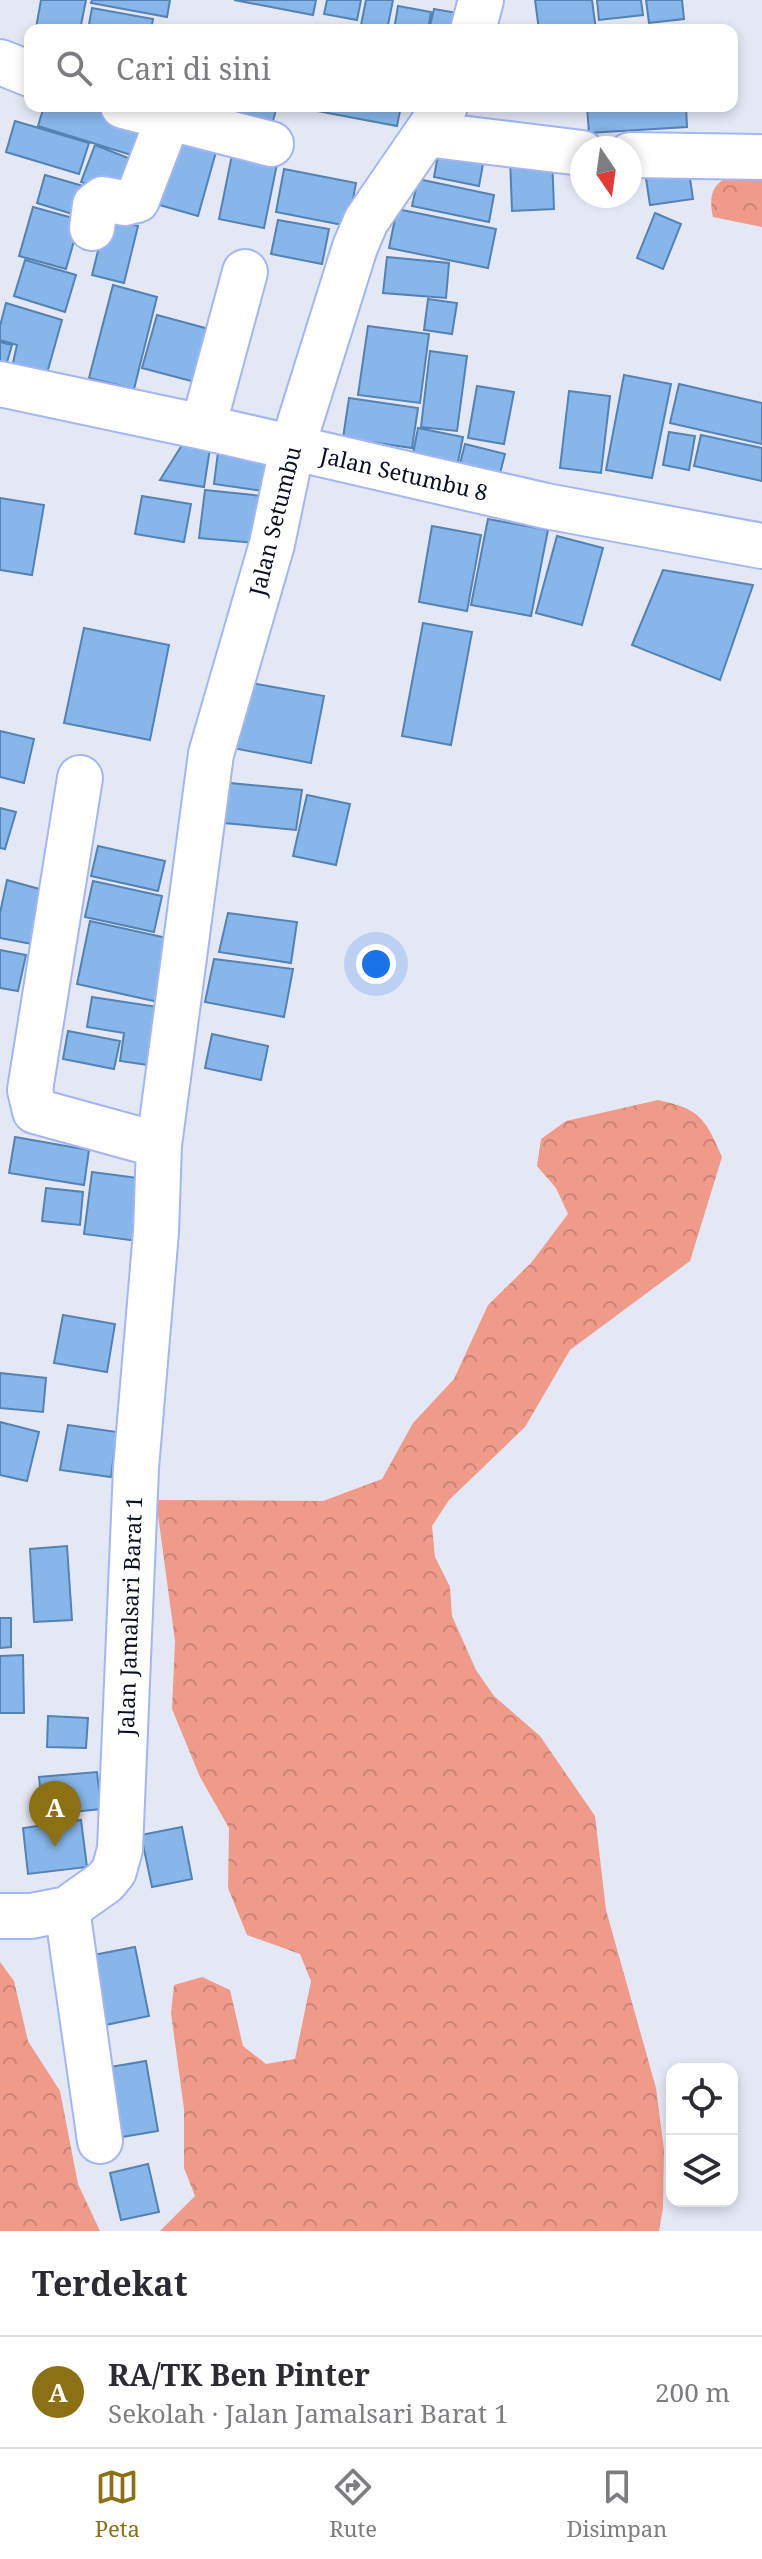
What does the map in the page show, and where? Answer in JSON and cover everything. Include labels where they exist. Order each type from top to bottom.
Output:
[{"type":"street","points":[[475,24],[481,0]]},
{"type":"street","points":[[0,62],[24,72]]},
{"type":"street","points":[[144,112],[271,144]]},
{"type":"street","points":[[92,228],[95,205],[103,199],[124,203],[137,200],[168,119]]},
{"type":"street","points":[[436,120],[570,150]]},
{"type":"street","name":"Jalan Setumbu","points":[[159,1145],[211,754],[272,544],[292,448],[366,221],[436,120]]},
{"type":"street","points":[[642,155],[762,157]]},
{"type":"street","points":[[203,427],[245,272]]},
{"type":"street","name":"Jalan Setumbu 8","points":[[0,384],[546,506],[762,546]]},
{"type":"street","points":[[80,778],[30,1090],[35,1111],[159,1145]]},
{"type":"street","name":"Jalan Jamalsari Barat 1","points":[[0,1916],[31,1916],[67,1909],[105,1882],[114,1871],[120,1849],[136,1468],[156,1232],[159,1145]]},
{"type":"street","points":[[67,1909],[100,2141]]},
{"type":"green space","points":[[762,170],[762,227],[713,217],[712,193],[722,180]]},
{"type":"green space","points":[[658,1100],[683,1107],[699,1117],[711,1133],[722,1157],[690,1261],[570,1350],[525,1427],[449,1500],[432,1526],[435,1557],[450,1587],[452,1616],[476,1670],[494,1696],[540,1736],[595,1816],[606,1910],[656,2088],[664,2150],[663,2208],[659,2231],[160,2231],[195,2196],[184,2168],[184,2109],[171,2013],[174,1985],[202,1977],[230,1990],[243,2046],[266,2064],[295,2059],[311,1981],[300,1954],[247,1935],[228,1888],[229,1828],[200,1777],[172,1709],[175,1641],[156,1500],[323,1501],[382,1479],[413,1423],[454,1379],[488,1305],[531,1263],[568,1214],[556,1188],[537,1166],[541,1139],[566,1121]]},
{"type":"green space","points":[[0,1962],[14,1981],[28,2041],[60,2091],[78,2184],[100,2231],[0,2231]]},
{"type":"building","points":[[41,0],[86,0],[81,24],[37,24]]},
{"type":"building","points":[[92,0],[170,0],[167,17],[91,3]]},
{"type":"building","points":[[234,0],[316,0],[313,15]]},
{"type":"building","points":[[327,0],[361,0],[357,20],[324,14]]},
{"type":"building","points":[[366,0],[393,0],[388,24],[361,24]]},
{"type":"building","points":[[535,0],[592,0],[595,24],[538,24]]},
{"type":"building","points":[[597,0],[641,0],[643,15],[599,20]]},
{"type":"building","points":[[646,0],[682,0],[684,19],[649,23]]},
{"type":"building","points":[[398,6],[431,12],[429,24],[395,24]]},
{"type":"building","points":[[92,8],[153,19],[152,24],[89,24]]},
{"type":"building","points":[[434,9],[463,14],[461,24],[430,24]]},
{"type":"building","points":[[42,112],[108,112],[154,127],[144,159],[38,126]]},
{"type":"building","points":[[223,112],[275,112],[270,132],[221,119]]},
{"type":"building","points":[[322,112],[400,112],[397,126]]},
{"type":"building","points":[[587,112],[686,112],[687,127],[589,133]]},
{"type":"building","points":[[15,121],[89,143],[79,174],[6,152]]},
{"type":"building","points":[[174,140],[216,152],[198,216],[156,204]]},
{"type":"building","points":[[95,145],[136,161],[122,197],[81,182]]},
{"type":"building","points":[[233,150],[278,159],[264,228],[219,219]]},
{"type":"building","points":[[438,155],[483,164],[479,186],[434,177]]},
{"type":"building","points":[[552,155],[554,209],[512,211],[510,157]]},
{"type":"building","points":[[688,165],[693,199],[650,205],[645,172]]},
{"type":"building","points":[[284,169],[356,183],[348,226],[276,212]]},
{"type":"building","points":[[45,175],[90,188],[82,217],[37,203]]},
{"type":"building","points":[[418,179],[494,195],[489,222],[412,206]]},
{"type":"building","points":[[33,207],[80,220],[66,269],[19,256]]},
{"type":"building","points":[[397,209],[496,229],[488,268],[389,248]]},
{"type":"building","points":[[655,213],[681,224],[663,269],[637,258]]},
{"type":"building","points":[[106,219],[138,226],[124,283],[92,275]]},
{"type":"building","points":[[278,220],[329,229],[322,264],[271,254]]},
{"type":"building","points":[[387,257],[449,263],[446,298],[383,293]]},
{"type":"building","points":[[25,260],[76,275],[65,312],[14,296]]},
{"type":"building","points":[[113,285],[157,297],[134,389],[89,378]]},
{"type":"building","points":[[428,299],[457,303],[452,334],[424,330]]},
{"type":"building","points":[[6,303],[62,320],[46,377],[12,367],[17,345],[0,340]]},
{"type":"building","points":[[157,315],[209,329],[195,382],[142,368]]},
{"type":"building","points":[[368,326],[429,334],[420,403],[358,395]]},
{"type":"building","points":[[0,342],[12,345],[5,369],[0,368]]},
{"type":"building","points":[[430,351],[467,356],[457,431],[421,427]]},
{"type":"building","points":[[624,375],[671,384],[652,478],[606,470]]},
{"type":"building","points":[[679,384],[762,403],[762,444],[670,423]]},
{"type":"building","points":[[477,386],[514,392],[504,444],[468,438]]},
{"type":"building","points":[[569,391],[610,396],[601,473],[560,468]]},
{"type":"building","points":[[349,398],[418,408],[412,448],[343,438]]},
{"type":"building","points":[[418,428],[463,437],[457,467],[412,459]]},
{"type":"building","points":[[669,432],[695,436],[689,470],[663,465]]},
{"type":"building","points":[[701,435],[762,448],[762,481],[694,466]]},
{"type":"building","points":[[187,437],[211,442],[204,487],[160,480]]},
{"type":"building","points":[[219,444],[276,451],[270,492],[214,484]]},
{"type":"building","points":[[465,444],[505,454],[498,481],[458,471]]},
{"type":"building","points":[[205,490],[262,496],[256,543],[199,538]]},
{"type":"building","points":[[142,496],[191,504],[184,542],[135,534]]},
{"type":"building","points":[[0,498],[44,505],[32,575],[0,570]]},
{"type":"building","points":[[488,519],[548,530],[531,616],[471,605]]},
{"type":"building","points":[[432,526],[481,535],[467,611],[419,602]]},
{"type":"building","points":[[557,536],[603,548],[582,625],[536,613]]},
{"type":"building","points":[[663,570],[753,585],[720,680],[632,645]]},
{"type":"building","points":[[423,623],[472,632],[451,745],[402,736]]},
{"type":"building","points":[[84,628],[169,645],[150,740],[64,723]]},
{"type":"building","points":[[246,682],[324,696],[311,763],[233,748]]},
{"type":"building","points":[[0,731],[34,739],[24,783],[0,777]]},
{"type":"building","points":[[230,783],[302,790],[296,830],[224,823]]},
{"type":"building","points":[[307,795],[350,804],[336,865],[293,856]]},
{"type":"building","points":[[0,808],[16,812],[5,849],[0,848]]},
{"type":"building","points":[[98,846],[165,861],[158,891],[91,876]]},
{"type":"building","points":[[7,880],[61,895],[48,947],[0,938],[0,913]]},
{"type":"building","points":[[93,881],[162,896],[154,932],[85,917]]},
{"type":"building","points":[[228,913],[297,922],[291,963],[219,952]]},
{"type":"building","points":[[90,921],[176,940],[163,1003],[77,984]]},
{"type":"building","points":[[0,950],[26,955],[18,991],[0,988]]},
{"type":"building","points":[[214,959],[293,969],[284,1017],[205,1002]]},
{"type":"building","points":[[92,997],[171,1009],[162,1067],[120,1061],[124,1033],[87,1027]]},
{"type":"building","points":[[68,1031],[120,1041],[114,1069],[63,1059]]},
{"type":"building","points":[[212,1034],[268,1046],[261,1080],[205,1068]]},
{"type":"building","points":[[15,1137],[89,1150],[84,1185],[9,1173]]},
{"type":"building","points":[[92,1172],[146,1179],[137,1241],[84,1234]]},
{"type":"building","points":[[46,1188],[83,1192],[80,1225],[42,1221]]},
{"type":"building","points":[[63,1315],[115,1324],[107,1372],[54,1363]]},
{"type":"building","points":[[0,1373],[46,1378],[43,1412],[0,1408]]},
{"type":"building","points":[[0,1422],[39,1432],[27,1481],[0,1475]]},
{"type":"building","points":[[68,1425],[117,1432],[111,1477],[60,1470]]},
{"type":"building","points":[[67,1546],[72,1620],[34,1622],[30,1549]]},
{"type":"building","points":[[0,1618],[11,1618],[11,1647],[0,1648]]},
{"type":"building","points":[[23,1655],[24,1713],[0,1713],[0,1656]]},
{"type":"building","points":[[48,1716],[88,1718],[86,1748],[47,1747]]},
{"type":"building","points":[[97,1772],[101,1809],[43,1815],[39,1777]]},
{"type":"building","points":[[81,1820],[87,1867],[28,1874],[23,1828]]},
{"type":"building","points":[[182,1827],[192,1879],[152,1887],[141,1835]]},
{"type":"building","points":[[135,1947],[149,2016],[96,2027],[83,1957]]},
{"type":"building","points":[[146,2061],[158,2131],[116,2138],[104,2068]]},
{"type":"building","points":[[148,2164],[159,2212],[121,2220],[110,2173]]},
{"type":"place","name":"RA/TK Ben Pinter","points":[[55,1847]]}]
